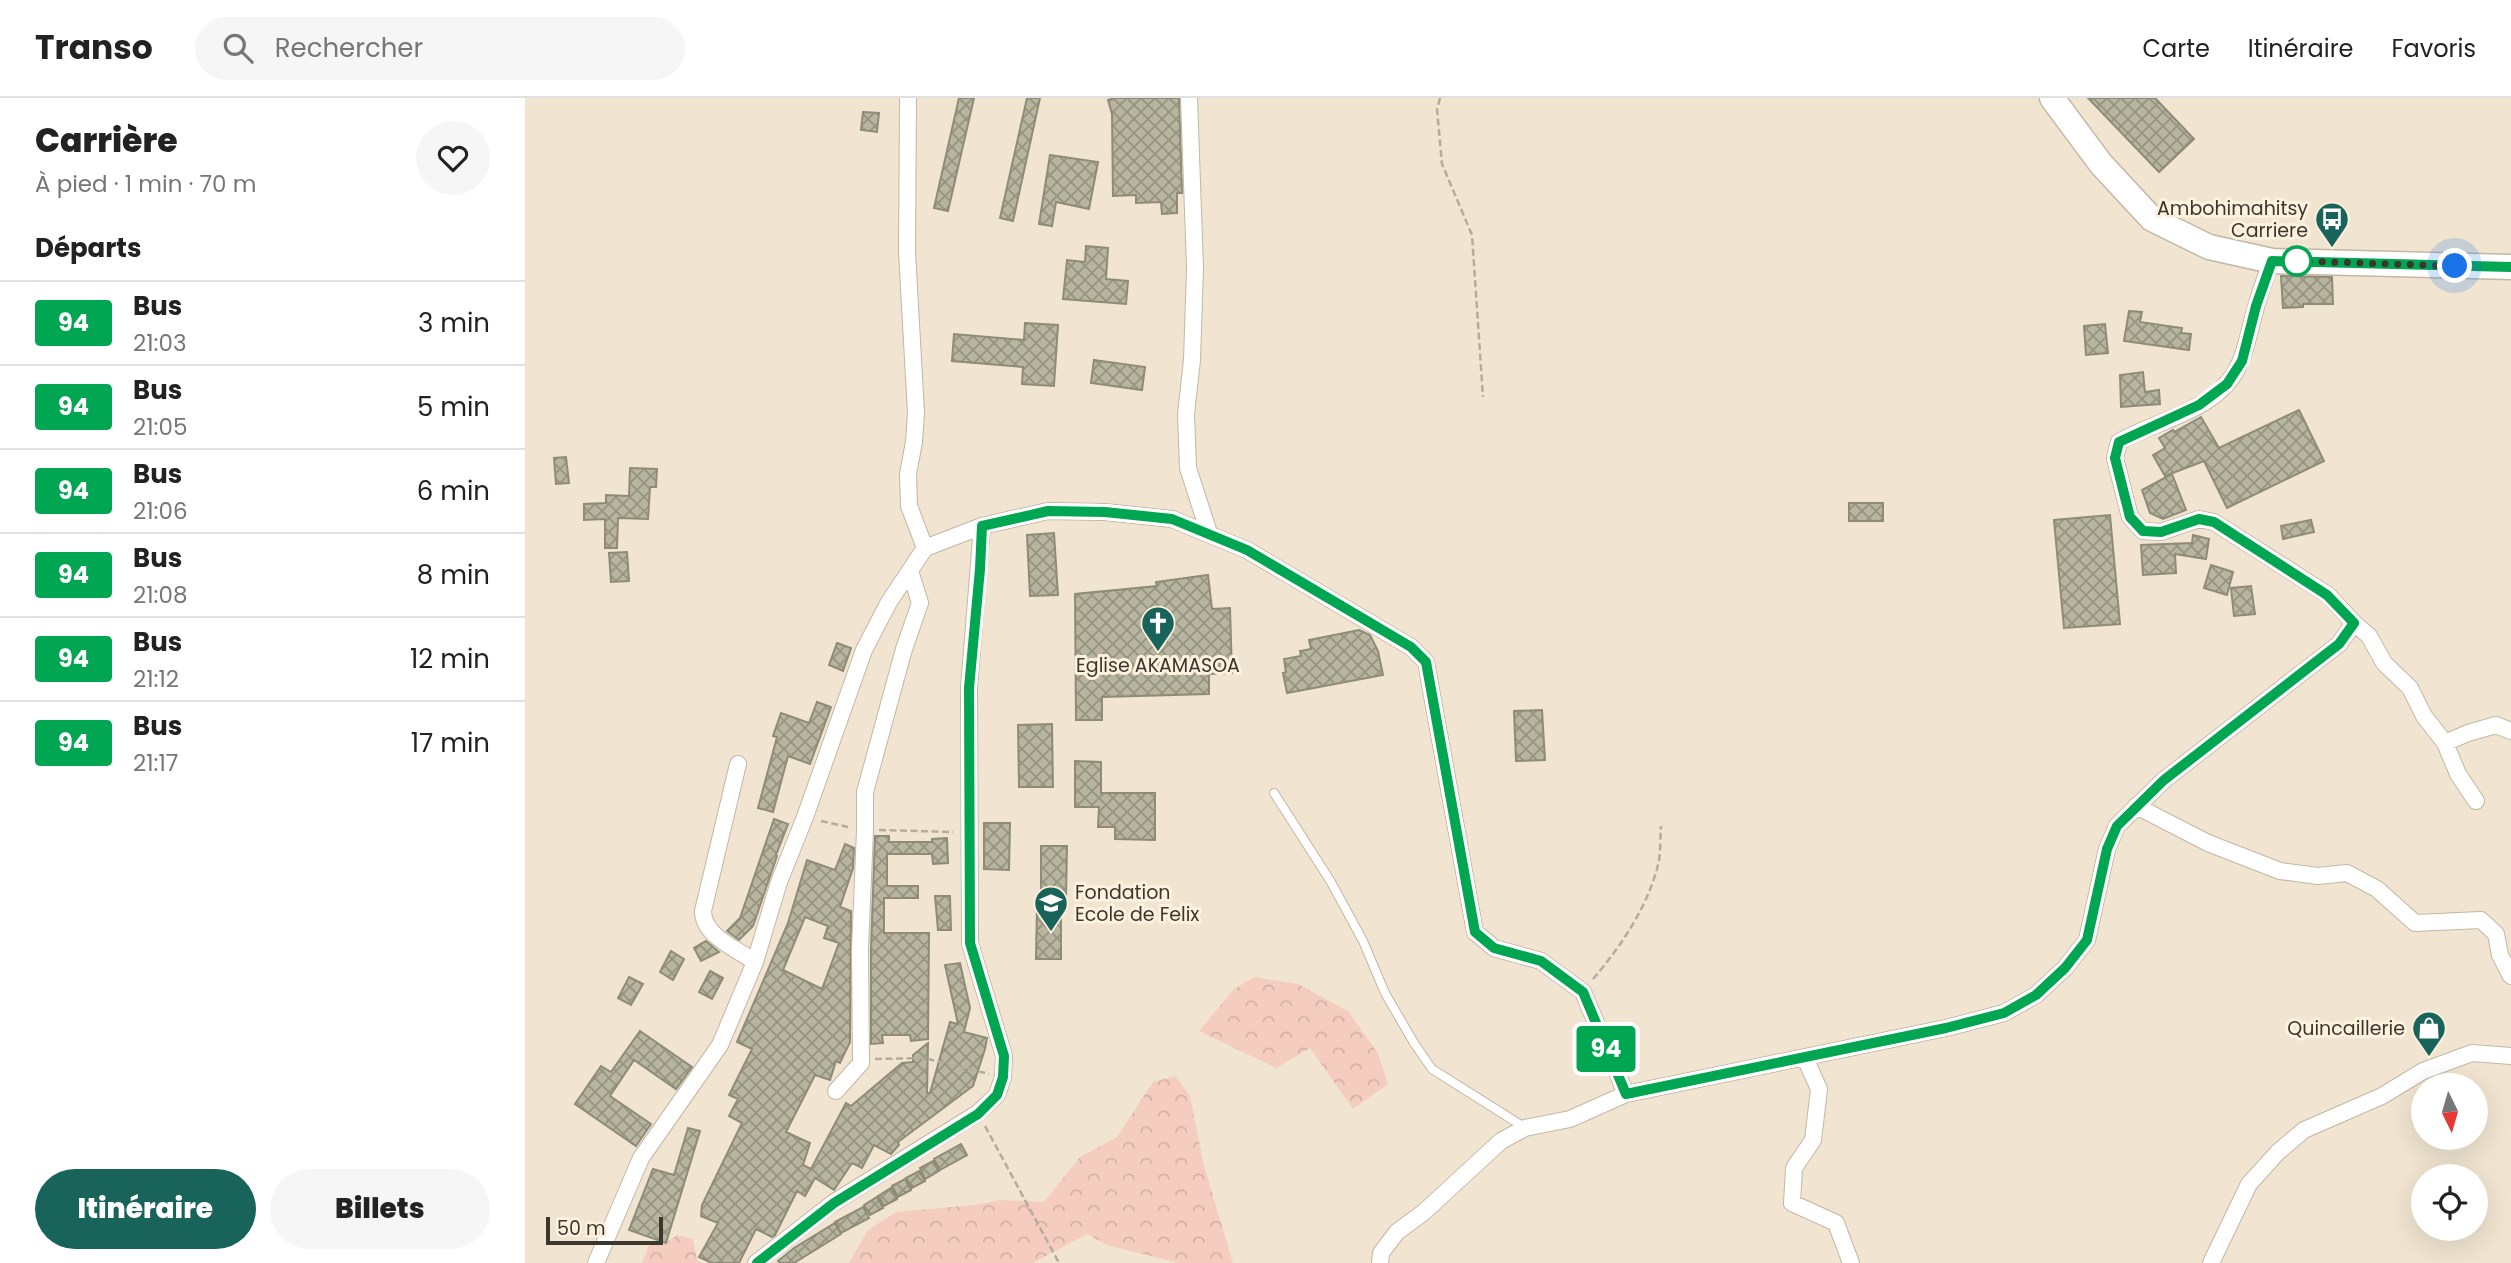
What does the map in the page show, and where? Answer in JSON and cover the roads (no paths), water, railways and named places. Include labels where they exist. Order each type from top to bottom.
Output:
[{"type":"main road","points":[[2053,98],[2101,164],[2152,219],[2209,247],[2272,261],[2511,267]]},
{"type":"street","points":[[908,98],[907,252],[916,413],[908,474],[909,506],[925,548]]},
{"type":"street","points":[[1189,98],[1195,268],[1192,360],[1186,414],[1188,468],[1209,533]]},
{"type":"street","points":[[2272,261],[2256,306],[2242,361],[2235,374],[2215,394],[2199,405],[2119,442],[2115,458],[2130,517],[2143,531],[2161,532],[2199,519],[2214,522],[2327,595],[2369,636],[2384,663],[2410,688],[2424,716],[2445,743],[2458,774],[2476,801]]},
{"type":"street","points":[[596,1263],[641,1158],[720,1045],[755,962],[779,882],[864,650],[889,602],[925,548],[982,526],[1048,511],[1105,512],[1172,519],[1209,533],[1247,550],[1411,647],[1426,662],[1475,932],[1494,948],[1541,961],[1583,992],[1626,1094]]},
{"type":"street","points":[[757,1263],[834,1203],[978,1114],[997,1095],[1003,1077],[1002,1046],[970,943],[969,688],[982,526]]},
{"type":"street","points":[[836,1091],[861,1063],[860,949],[865,792],[904,649],[920,603],[910,571]]},
{"type":"street","points":[[1380,1263],[1381,1253],[1397,1232],[1424,1212],[1501,1141],[1525,1128],[1570,1119],[1626,1094],[1958,1025],[2004,1013],[2036,995],[2065,968],[2087,940],[2107,849],[2117,826],[2164,780],[2339,644],[2354,623]]},
{"type":"street","points":[[2445,743],[2467,733],[2496,725],[2511,731]]},
{"type":"street","points":[[738,764],[703,911],[703,922],[709,930],[755,962]]},
{"type":"street","points":[[2136,806],[2208,843],[2280,871],[2318,876],[2347,873],[2377,889],[2415,923],[2481,920],[2496,934],[2500,956],[2511,976]]},
{"type":"street","points":[[2211,1263],[2249,1184],[2278,1152],[2304,1130],[2382,1096],[2423,1071],[2472,1053],[2511,1056]]},
{"type":"street","points":[[1805,1058],[1819,1089],[1813,1140],[1794,1168],[1791,1203],[1836,1223],[1851,1263]]},
{"type":"lane","points":[[1274,793],[1331,881],[1363,941],[1385,993],[1432,1069],[1525,1128]]},
{"type":"place","name":"Ambohimahitsy Carriere","points":[[2332,249]]},
{"type":"place","name":"Eglise AKAMASOA","points":[[1158,653]]},
{"type":"place","name":"Fondation Ecole de Felix","points":[[1051,933]]},
{"type":"place","name":"Quincaillerie","points":[[2429,1058]]}]
